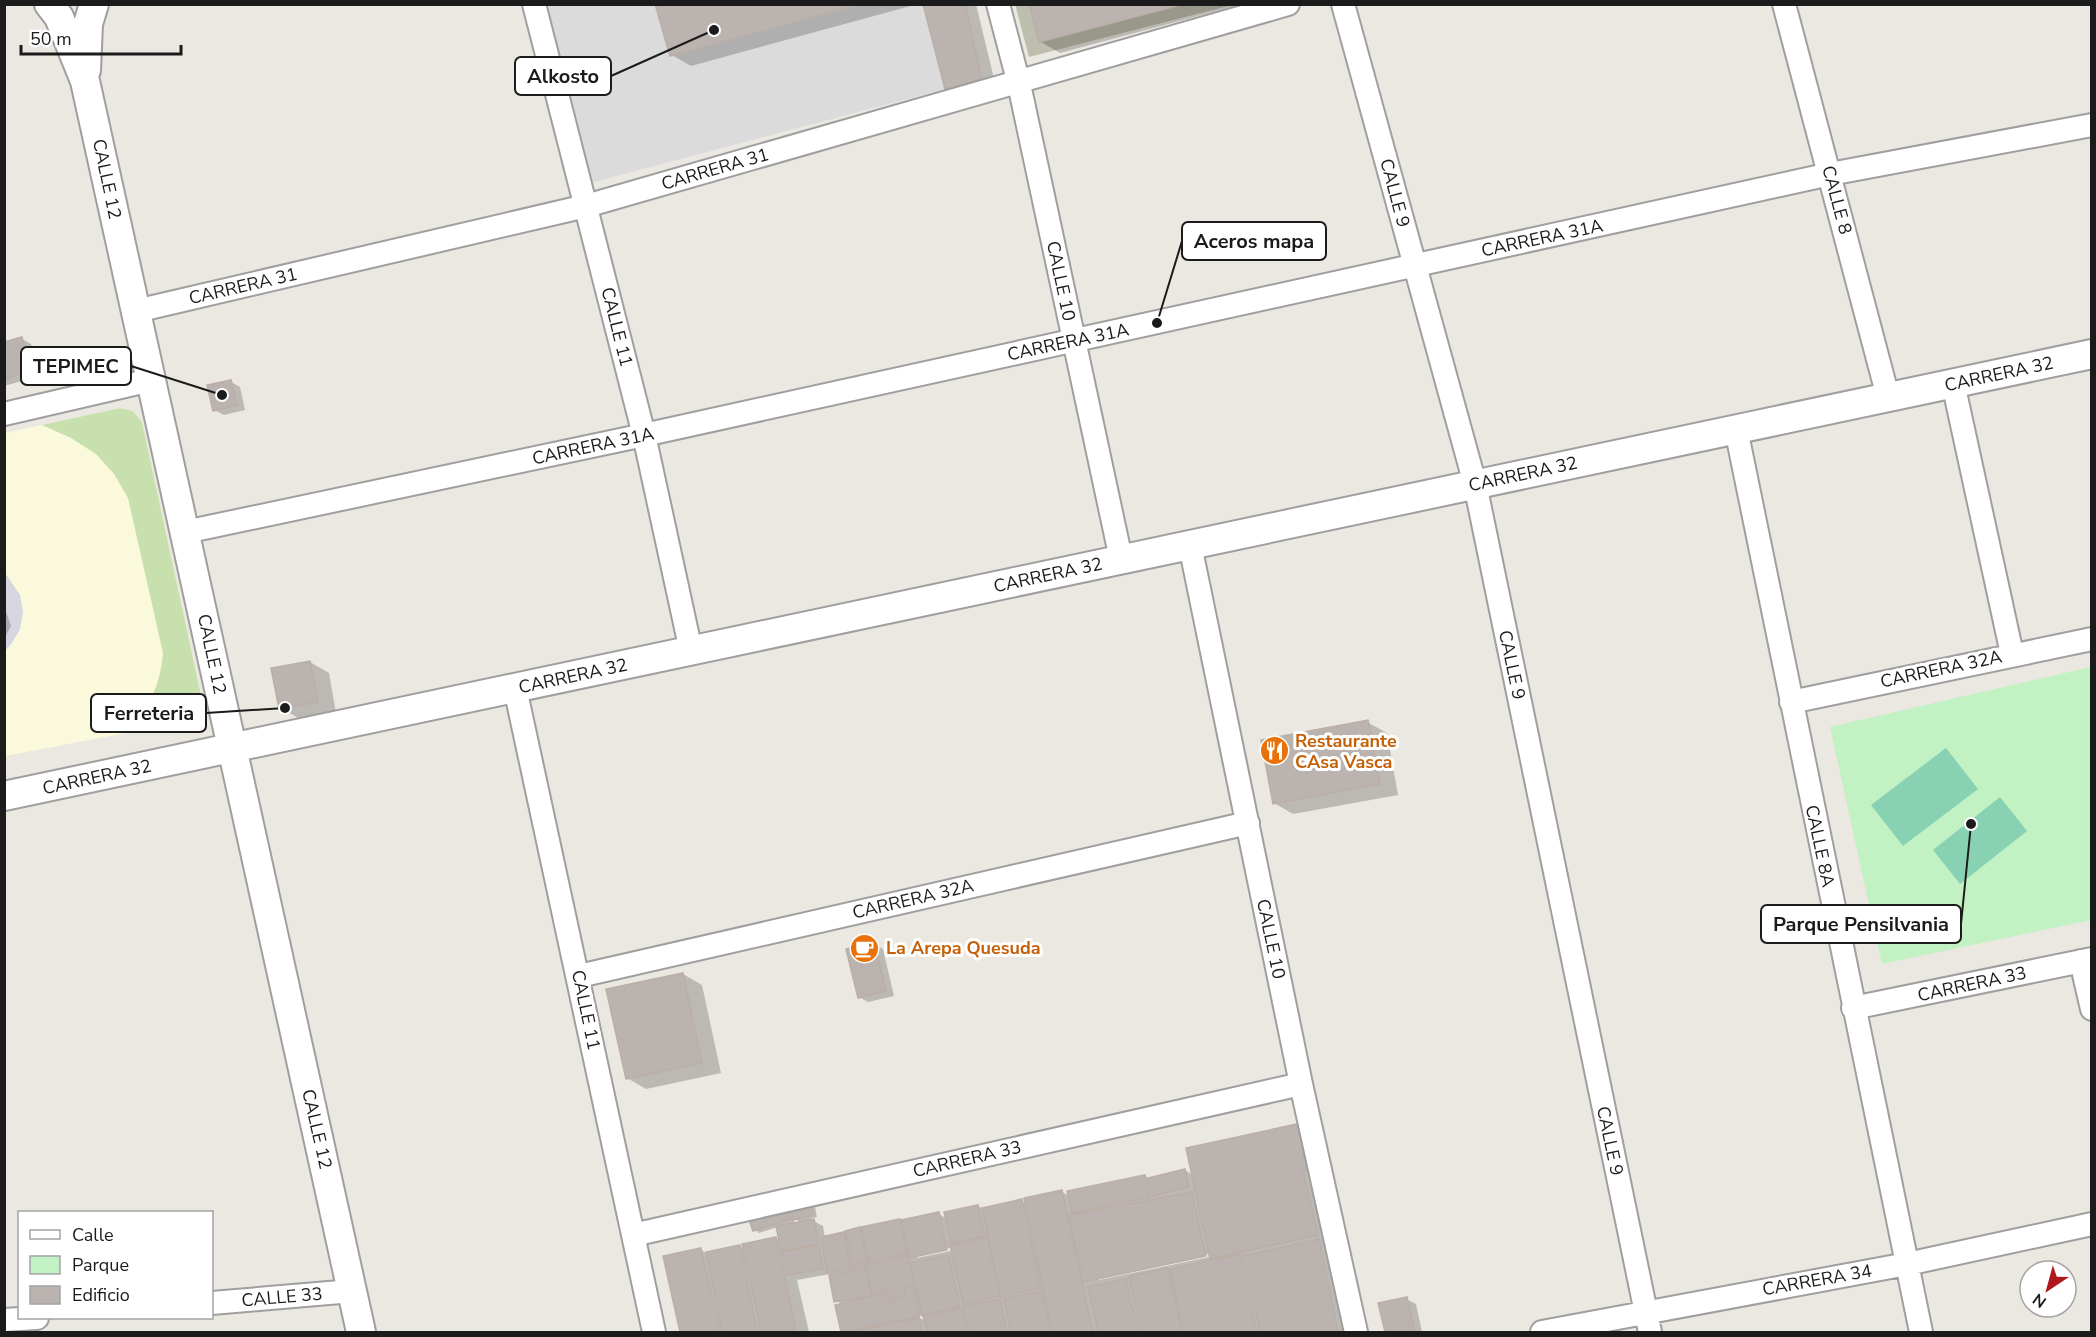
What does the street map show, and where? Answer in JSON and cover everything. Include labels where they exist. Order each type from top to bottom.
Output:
[{"type":"street","name":"CALLE 12","points":[[49,4],[64,28],[85,81],[361,1332]]},
{"type":"street","name":"CALLE 12","points":[[85,81],[88,24],[94,4]]},
{"type":"street","name":"CALLE 11","points":[[534,4],[644,435],[691,651]]},
{"type":"street","name":"CALLE 10","points":[[998,4],[1019,84],[1120,559]]},
{"type":"street","name":"CARRERA 31","points":[[136,311],[586,206],[1019,84],[1288,4]]},
{"type":"street","name":"CALLE 9","points":[[1343,4],[1475,484],[1648,1322]]},
{"type":"street","name":"CALLE 8","points":[[1784,4],[1888,397]]},
{"type":"street","name":"CARRERA 31A","points":[[185,532],[644,435],[1830,174],[2091,124]]},
{"type":"street","name":"CARRERA 32","points":[[4,796],[2091,354]]},
{"type":"street","points":[[4,414],[151,380]]},
{"type":"street","points":[[1953,383],[2012,654]]},
{"type":"street","name":"CALLE 8A","points":[[1736,429],[1921,1332]]},
{"type":"street","name":"CALLE 10","points":[[1190,545],[1301,1084],[1356,1332]]},
{"type":"street","name":"CARRERA 32A","points":[[1791,702],[2091,639]]},
{"type":"street","name":"CALLE 11","points":[[515,688],[654,1332]]},
{"type":"street","name":"CARRERA 32A","points":[[579,976],[1248,823]]},
{"type":"street","points":[[2086,960],[2091,1009]]},
{"type":"street","name":"CARRERA 33","points":[[1853,1008],[2086,960]]},
{"type":"street","name":"CARRERA 33","points":[[633,1234],[1301,1084]]},
{"type":"street","name":"CARRERA 34","points":[[1542,1332],[1648,1322],[2091,1224]]},
{"type":"street","name":"CALLE 33","points":[[213,1303],[352,1291]]},
{"type":"shaded area","points":[[1015,4],[1232,5],[1029,57]]},
{"type":"shaded area","points":[[545,5],[655,5],[671,56],[861,5],[923,5],[945,89],[590,183]]},
{"type":"shaded area","points":[[120,408],[133,411],[142,422],[202,700],[198,714],[184,722],[5,756],[5,433]]},
{"type":"shaded area","points":[[5,573],[20,595],[23,612],[20,629],[5,651]]},
{"type":"green space","points":[[120,408],[133,411],[142,422],[202,700],[198,714],[192,719],[126,733],[141,715],[152,696],[159,676],[163,653],[128,498],[114,474],[96,454],[71,438],[42,425]]},
{"type":"green space","points":[[2091,667],[2091,920],[1882,964],[1830,727]]},
{"type":"green space","points":[[1946,748],[1978,789],[1903,846],[1871,805]]},
{"type":"green space","points":[[2000,797],[2027,831],[1960,884],[1933,850]]},
{"type":"building","points":[[655,4],[861,4],[670,56]]},
{"type":"building","points":[[923,4],[965,4],[982,79],[945,89]]},
{"type":"building","points":[[1029,4],[1184,4],[1039,42]]},
{"type":"building","points":[[22,337],[32,371],[4,379],[4,342]]},
{"type":"building","points":[[231,380],[237,405],[213,411],[207,385]]},
{"type":"building","points":[[310,661],[318,702],[279,709],[271,668]]},
{"type":"building","points":[[1368,720],[1380,784],[1273,804],[1261,740]]},
{"type":"building","points":[[874,942],[886,991],[858,998],[846,949]]},
{"type":"building","points":[[683,973],[702,1063],[626,1079],[606,989]]},
{"type":"building","points":[[1297,1124],[1307,1170],[1303,1171],[1318,1235],[1210,1259],[1186,1148]]},
{"type":"building","points":[[1185,1169],[1189,1187],[1153,1196],[1148,1178]]},
{"type":"building","points":[[1145,1175],[1150,1197],[1072,1213],[1067,1191]]},
{"type":"building","points":[[1062,1190],[1093,1332],[1052,1332],[1024,1198]]},
{"type":"building","points":[[1192,1192],[1206,1256],[1083,1282],[1069,1215]]},
{"type":"building","points":[[1022,1199],[1041,1288],[1001,1297],[982,1208]]},
{"type":"building","points":[[811,1203],[814,1215],[793,1220],[791,1208]]},
{"type":"building","points":[[978,1205],[985,1236],[951,1243],[944,1212]]},
{"type":"building","points":[[787,1208],[791,1219],[753,1231],[749,1220]]},
{"type":"building","points":[[939,1212],[947,1250],[909,1258],[901,1220]]},
{"type":"building","points":[[814,1219],[819,1244],[781,1251],[776,1226]]},
{"type":"building","points":[[900,1219],[907,1254],[869,1262],[861,1227]]},
{"type":"building","points":[[860,1227],[868,1262],[853,1265],[845,1231]]},
{"type":"building","points":[[844,1232],[851,1269],[827,1273],[821,1237]]},
{"type":"building","points":[[776,1237],[796,1329],[761,1332],[742,1244]]},
{"type":"building","points":[[987,1237],[1000,1296],[963,1304],[950,1245]]},
{"type":"building","points":[[1319,1239],[1338,1332],[1260,1332],[1243,1256]]},
{"type":"building","points":[[740,1245],[757,1332],[722,1332],[706,1252]]},
{"type":"building","points":[[819,1245],[823,1269],[787,1275],[782,1252]]},
{"type":"building","points":[[701,1248],[720,1332],[680,1332],[663,1256]]},
{"type":"building","points":[[1240,1254],[1257,1332],[1183,1332],[1170,1269]]},
{"type":"building","points":[[949,1255],[960,1307],[922,1315],[910,1263]]},
{"type":"building","points":[[908,1256],[915,1286],[904,1289],[905,1296],[891,1299],[890,1290],[872,1294],[866,1265]]},
{"type":"building","points":[[865,1265],[871,1296],[834,1302],[829,1275],[852,1271],[852,1268]]},
{"type":"building","points":[[1168,1268],[1182,1332],[1141,1332],[1129,1276]]},
{"type":"building","points":[[1126,1279],[1138,1332],[1098,1332],[1088,1287]]},
{"type":"building","points":[[914,1287],[920,1316],[896,1321],[891,1300],[906,1297],[904,1289]]},
{"type":"building","points":[[1042,1291],[1051,1332],[1011,1332],[1004,1299]]},
{"type":"building","points":[[887,1293],[893,1321],[841,1332],[835,1305]]},
{"type":"building","points":[[1407,1297],[1415,1332],[1385,1332],[1378,1303]]},
{"type":"building","points":[[1000,1299],[1007,1332],[969,1332],[963,1306]]},
{"type":"building","points":[[961,1308],[967,1332],[927,1332],[923,1316]]},
{"type":"building","points":[[919,1318],[922,1332],[848,1332]]},
{"type":"place","name":"Alkosto","points":[[714,30]]},
{"type":"place","name":"Aceros mapa","points":[[1157,323]]},
{"type":"place","name":"TEPIMEC","points":[[222,395]]},
{"type":"place","name":"Ferreteria","points":[[285,708]]},
{"type":"place","name":"Restaurante CAsa Vasca","points":[[1274,751]]},
{"type":"place","name":"Parque Pensilvania","points":[[1971,824]]},
{"type":"place","name":"La Arepa Quesuda","points":[[865,948]]}]
